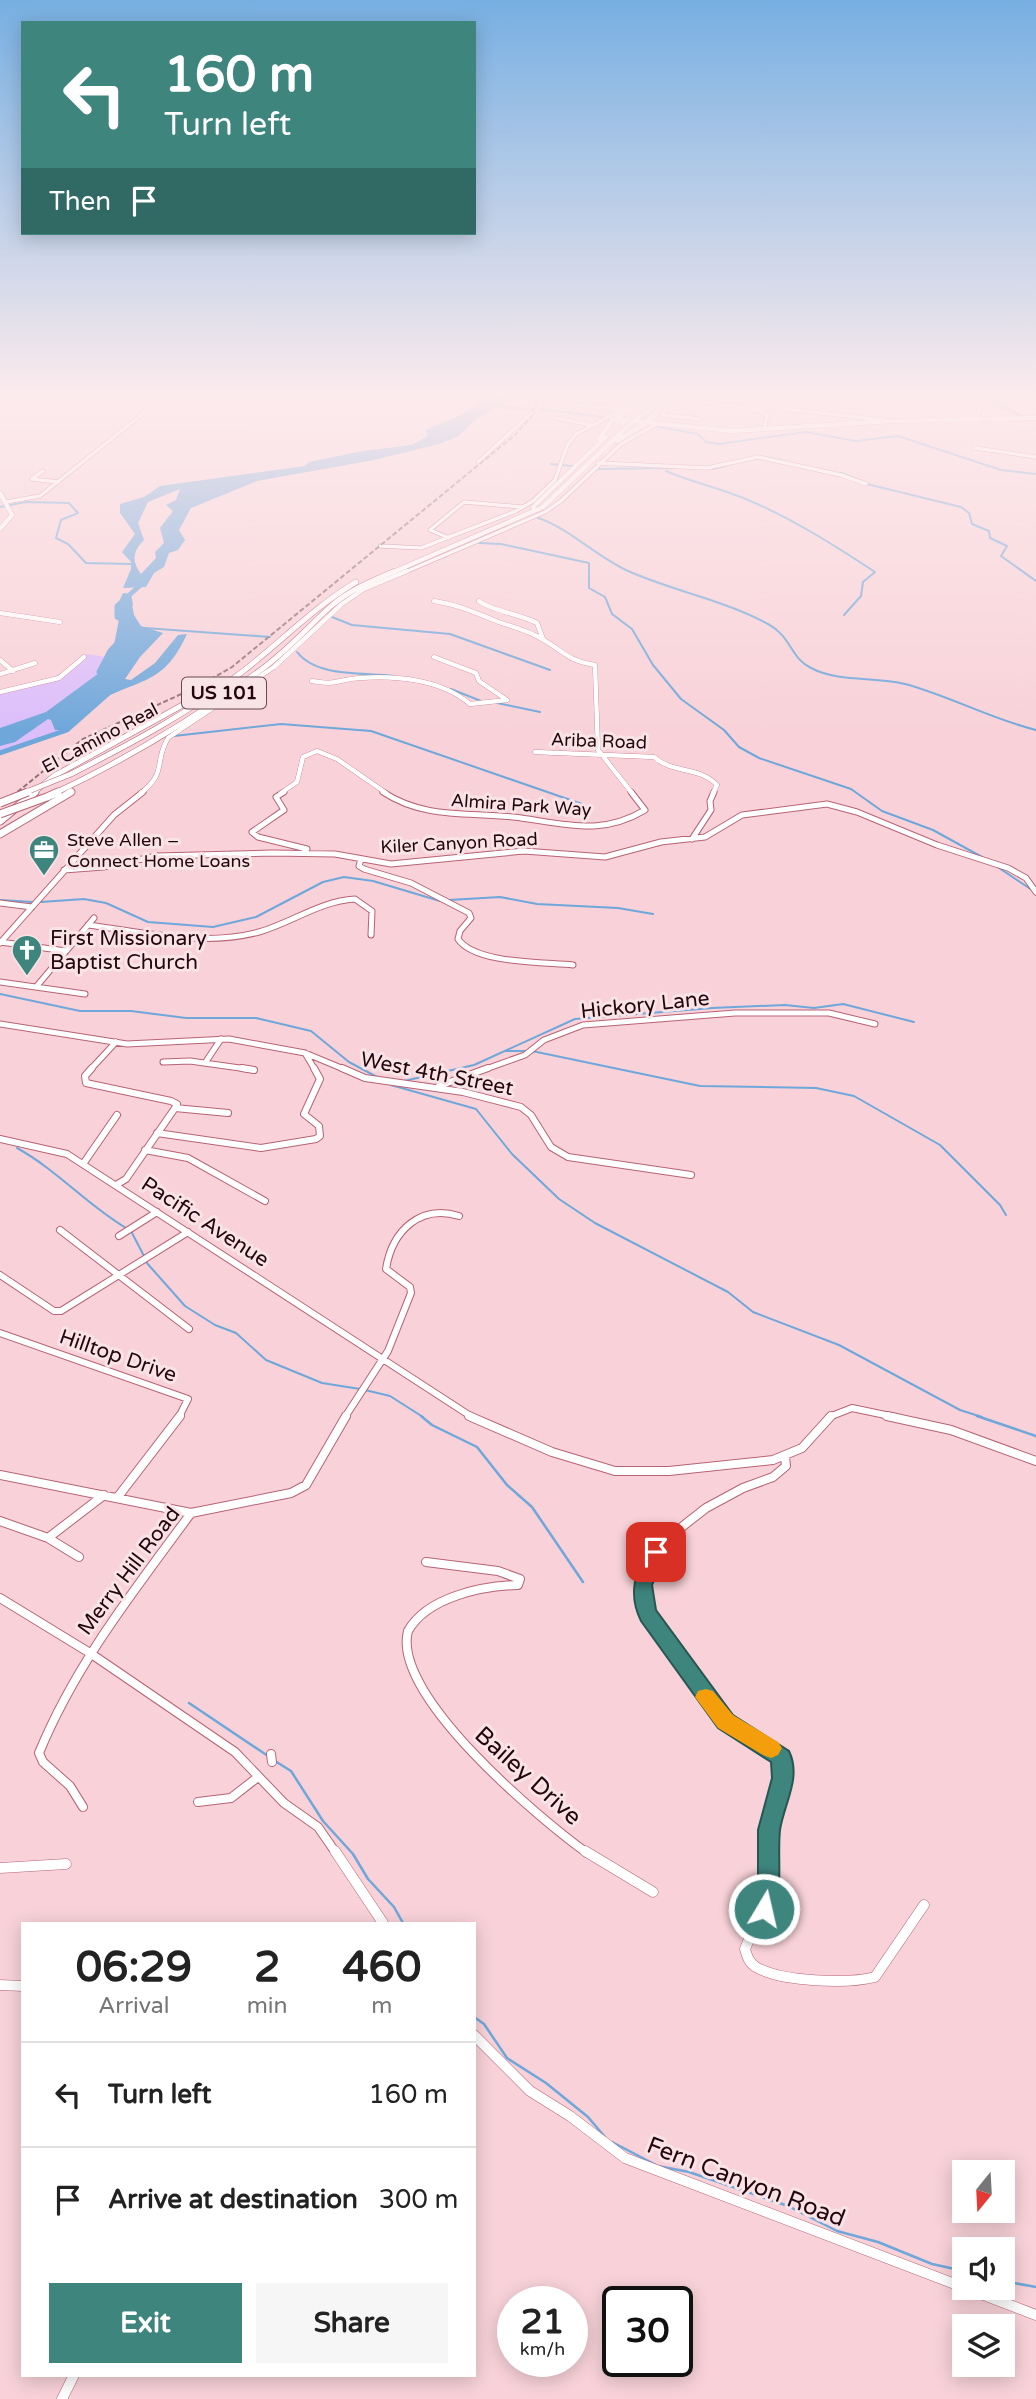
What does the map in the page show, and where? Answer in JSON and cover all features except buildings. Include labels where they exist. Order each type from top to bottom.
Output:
[{"type":"highway","name":"El Camino Real","points":[[0,803],[71,774],[133,741],[242,673],[344,588],[529,508]]},
{"type":"highway","name":"El Camino Real","points":[[0,814],[88,779],[131,754],[273,661],[351,591],[378,576],[542,508]]},
{"type":"highway","points":[[0,821],[66,769],[242,673]]},
{"type":"highway","points":[[0,834],[115,767],[131,754]]},
{"type":"main road","points":[[0,530],[12,517],[8,508]]},
{"type":"street","points":[[449,538],[430,530],[457,508]]},
{"type":"street","points":[[380,546],[415,549],[521,508]]},
{"type":"street","points":[[0,942],[114,815],[155,782],[160,773],[160,752],[168,738],[265,674],[298,648],[351,597],[380,580],[551,508]]},
{"type":"street","points":[[434,601],[465,606],[543,639]]},
{"type":"street","points":[[479,601],[485,606],[518,613],[537,623],[543,639]]},
{"type":"street","points":[[0,613],[60,622]]},
{"type":"street","name":"Almira Park Way","points":[[302,852],[307,849],[258,837],[252,832],[284,810],[276,797],[297,782],[297,767],[307,752],[312,751],[323,753],[362,776],[389,797],[424,812],[512,817],[587,826],[605,824],[645,810],[598,750],[595,665],[572,661],[543,639]]},
{"type":"street","points":[[0,692],[59,678],[83,657]]},
{"type":"street","points":[[312,681],[332,685],[357,678],[400,677],[457,692],[469,704],[497,702],[507,698],[479,681],[476,673],[434,657]]},
{"type":"street","points":[[0,660],[13,671]]},
{"type":"street","points":[[0,674],[35,663]]},
{"type":"street","name":"Ariba Road","points":[[535,751],[654,757],[664,767],[689,770],[715,781],[717,785],[710,801],[710,810],[692,839]]},
{"type":"street","name":"Kiler Canyon Road","points":[[64,870],[103,867],[157,856],[302,852],[400,864],[526,851],[597,858],[661,842],[711,835],[742,816],[811,805],[834,805],[937,845],[1008,868],[1026,878],[1036,892]]},
{"type":"street","points":[[361,859],[359,866],[364,869],[402,880],[469,913],[471,918],[460,931],[458,939],[472,952],[573,965]]},
{"type":"street","points":[[89,925],[173,935],[232,937],[275,927],[340,901],[353,899],[363,901],[372,911],[374,920],[371,935]]},
{"type":"street","points":[[0,903],[35,904]]},
{"type":"street","points":[[36,987],[94,918]]},
{"type":"street","points":[[0,942],[66,951]]},
{"type":"street","points":[[0,982],[85,994]]},
{"type":"street","name":"Hickory Lane","points":[[430,1088],[475,1075],[529,1051],[551,1036],[583,1025],[719,1013],[830,1013],[876,1024]]},
{"type":"street","name":"West 4th Street","points":[[0,1024],[116,1042],[139,1044],[221,1039],[305,1053],[360,1077],[463,1092],[521,1107],[531,1115],[551,1147],[568,1157],[691,1175]]},
{"type":"street","points":[[205,1063],[221,1039]]},
{"type":"street","points":[[116,1042],[85,1076],[86,1083],[177,1104],[126,1179],[116,1185]]},
{"type":"street","points":[[157,1133],[261,1148],[316,1139],[320,1136],[319,1126],[303,1114],[320,1079],[305,1053]]},
{"type":"street","points":[[163,1062],[205,1063],[254,1070]]},
{"type":"street","points":[[175,1108],[228,1113]]},
{"type":"street","points":[[83,1164],[117,1115]]},
{"type":"street","name":"Pacific Avenue","points":[[0,1139],[59,1151],[83,1164],[469,1416],[498,1431],[596,1467],[635,1472],[669,1471],[785,1457]]},
{"type":"street","points":[[145,1150],[188,1158],[265,1202]]},
{"type":"street","name":"Merry Hill Road","points":[[83,1807],[70,1786],[43,1762],[40,1753],[56,1711],[90,1653],[191,1513],[291,1493],[306,1485],[361,1390],[388,1351],[411,1293],[410,1287],[386,1269],[396,1238],[410,1222],[425,1213],[442,1211],[459,1216]]},
{"type":"street","points":[[125,1232],[157,1212]]},
{"type":"street","points":[[60,1230],[120,1276],[159,1311],[190,1329]]},
{"type":"street","points":[[0,1275],[54,1311],[61,1311],[188,1232]]},
{"type":"street","name":"Hilltop Drive","points":[[0,1333],[188,1399],[185,1409],[117,1498]]},
{"type":"street","points":[[925,1905],[880,1972],[866,1980],[770,1972],[754,1965],[745,1949],[768,1893],[769,1830],[783,1778],[782,1757],[734,1728],[713,1707],[648,1615],[643,1604],[642,1585],[656,1552],[669,1537],[725,1497],[779,1474],[786,1466],[785,1457],[802,1448],[830,1416],[862,1408],[951,1430],[1036,1461]]},
{"type":"street","points":[[0,1475],[191,1513]]},
{"type":"street","points":[[48,1538],[104,1495]]},
{"type":"street","points":[[0,1521],[48,1538],[79,1557]]},
{"type":"street","name":"Bailey Drive","points":[[426,1562],[498,1571],[520,1579],[517,1585],[492,1586],[438,1605],[410,1627],[406,1643],[408,1659],[445,1722],[478,1761],[580,1848],[653,1892]]},
{"type":"street","points":[[0,1598],[90,1653],[213,1735],[284,1803],[318,1827],[382,1922]]},
{"type":"street","points":[[198,1802],[225,1803],[258,1777]]},
{"type":"street","points":[[0,1868],[66,1864]]},
{"type":"street","points":[[0,1985],[21,1986]]},
{"type":"street","name":"Fern Canyon Road","points":[[476,2037],[523,2085],[625,2158],[715,2190],[950,2284],[1036,2315]]},
{"type":"street","points":[[62,2399],[73,2377]]},
{"type":"shaded area","points":[[87,654],[106,657],[101,666],[105,698],[58,731],[0,752],[0,692],[57,675]]},
{"type":"water","points":[[120,508],[145,508],[138,523],[144,540],[137,548],[135,560],[141,574],[156,558],[155,552],[164,543],[160,528],[173,511],[169,508],[191,508],[179,530],[185,540],[178,550],[169,553],[164,567],[154,573],[146,587],[123,588],[131,562],[122,552],[135,534],[120,513]]},
{"type":"water","points":[[123,593],[130,594],[134,615],[141,626],[163,633],[140,657],[125,679],[131,680],[155,663],[178,635],[187,634],[171,661],[153,676],[99,701],[67,730],[55,730],[48,719],[15,742],[0,746],[0,728],[46,712],[99,673],[114,645],[119,619],[117,606]]},
{"type":"waterway","points":[[73,508],[78,513],[61,520],[56,538],[68,544],[86,563],[131,564]]},
{"type":"waterway","points":[[767,508],[875,572],[863,582],[861,596],[844,615]]},
{"type":"waterway","points":[[962,508],[969,513],[972,524],[989,531],[990,538],[1007,546],[1001,556],[1036,581]]},
{"type":"waterway","points":[[536,517],[560,528],[628,571],[734,608],[768,624],[782,635],[804,664],[822,673],[905,684],[1036,730]]},
{"type":"waterway","points":[[479,543],[501,544],[589,563],[589,588],[605,597],[612,614],[632,629],[653,665],[681,699],[724,730],[739,747],[759,758],[851,789],[882,811],[933,830],[982,857]]},
{"type":"waterway","points":[[129,623],[117,617],[117,606],[145,581]]},
{"type":"waterway","points":[[130,594],[132,605]]},
{"type":"waterway","points":[[332,617],[352,625],[450,634],[550,670]]},
{"type":"waterway","points":[[145,628],[270,637]]},
{"type":"waterway","points":[[99,672],[110,651],[122,638]]},
{"type":"waterway","points":[[297,652],[316,666],[329,670],[394,676]]},
{"type":"waterway","points":[[451,689],[481,701]]},
{"type":"waterway","points":[[0,753],[67,730],[110,692]]},
{"type":"waterway","points":[[497,703],[540,712]]},
{"type":"waterway","points":[[174,736],[281,724],[371,731],[582,804]]},
{"type":"waterway","points":[[108,739],[115,739]]},
{"type":"waterway","points":[[999,868],[1032,890]]},
{"type":"waterway","points":[[41,902],[84,899],[106,903],[148,922],[213,927],[256,917],[323,882],[344,877],[373,881],[440,901]]},
{"type":"waterway","points":[[449,900],[500,897],[537,904],[618,908],[653,914]]},
{"type":"waterway","points":[[0,900],[32,902]]},
{"type":"waterway","points":[[0,994],[80,1011],[131,1011],[186,1018],[256,1018],[311,1031],[349,1062],[377,1077]]},
{"type":"waterway","points":[[404,1081],[474,1065],[575,1019],[712,1008],[785,1005],[814,1008],[843,1004],[914,1022]]},
{"type":"waterway","points":[[506,1051],[526,1051]]},
{"type":"waterway","points":[[532,1051],[700,1086],[816,1088],[854,1096],[940,1145],[1000,1205],[1006,1215]]},
{"type":"waterway","points":[[391,1085],[476,1109],[512,1154],[559,1199],[595,1223],[728,1292],[753,1312],[839,1345],[960,1410],[982,1417]]},
{"type":"waterway","points":[[17,1148],[126,1228]]},
{"type":"waterway","points":[[131,1231],[144,1256]]},
{"type":"waterway","points":[[146,1262],[185,1306],[215,1325],[236,1333],[266,1360],[322,1383],[360,1389]]},
{"type":"waterway","points":[[365,1390],[390,1396],[423,1417]]},
{"type":"waterway","points":[[421,1416],[432,1425],[477,1447],[507,1485],[532,1507],[583,1582]]},
{"type":"waterway","points":[[977,1416],[1036,1436]]},
{"type":"waterway","points":[[189,1703],[268,1756]]},
{"type":"waterway","points":[[275,1761],[291,1771],[323,1821],[353,1854],[368,1879],[394,1907],[402,1922]]},
{"type":"waterway","points":[[476,2018],[484,2024],[507,2058],[546,2083],[588,2117],[605,2137]]},
{"type":"waterway","points":[[612,2142],[658,2166],[689,2172],[788,2206],[837,2231],[878,2242],[932,2264],[952,2268]]},
{"type":"waterway","points":[[1015,2283],[1036,2287]]},
{"type":"railway","points":[[0,806],[83,739],[201,685],[232,667],[426,508]]},
{"type":"slow traffic","points":[[706,1697],[726,1722],[771,1748]]},
{"type":"place","name":"Steve Allen – Connect Home Loans","points":[[44,877]]},
{"type":"place","name":"First Missionary Baptist Church","points":[[27,977]]},
{"type":"route","points":[[656,1552],[642,1585],[643,1604],[648,1615],[726,1722],[782,1757],[783,1778],[769,1830],[768,1893],[764,1909]]}]
